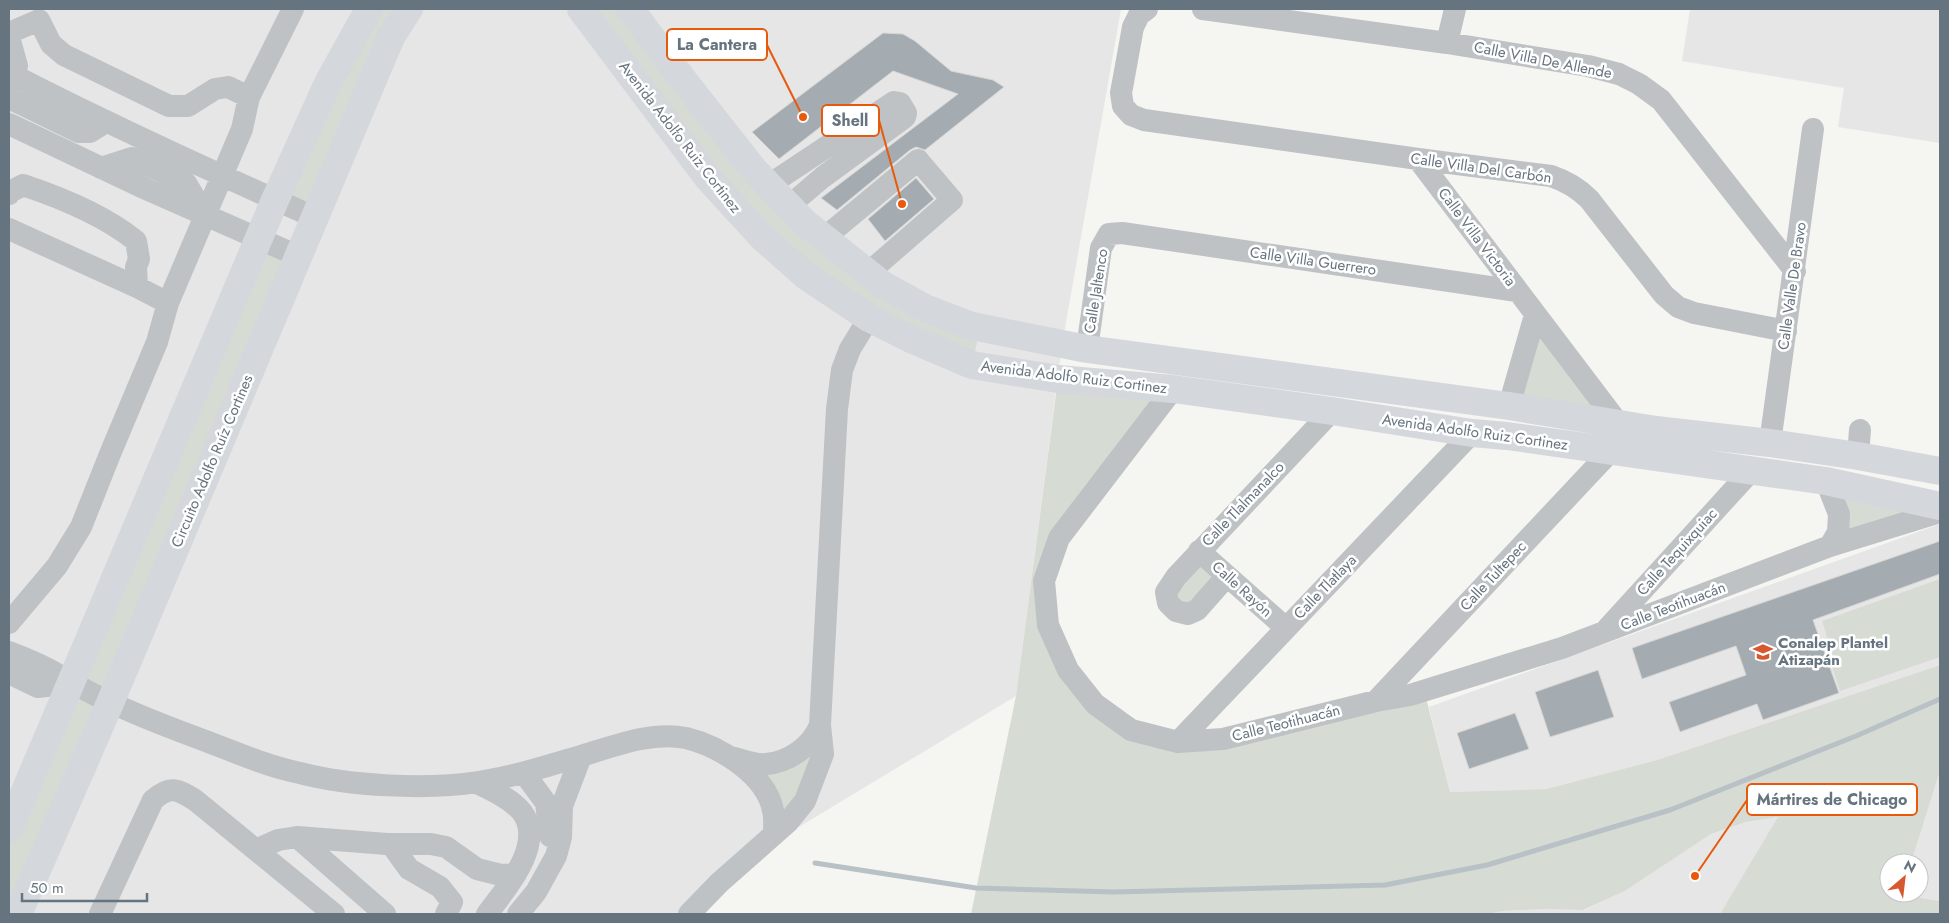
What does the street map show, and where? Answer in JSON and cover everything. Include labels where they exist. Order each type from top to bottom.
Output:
[{"type":"main road","points":[[9,829],[275,200],[328,83],[369,9]]},
{"type":"main road","name":"Circuito Adolfo Ruíz Cortines","points":[[18,914],[110,703],[391,37],[408,9]]},
{"type":"main road","points":[[391,37],[421,9]]},
{"type":"main road","name":"Avenida Adolfo Ruiz Cortinez","points":[[630,9],[684,81],[769,185],[804,222],[884,285],[925,308],[972,326],[1087,349],[1509,406],[1656,430],[1770,443],[1859,443],[1940,471]]},
{"type":"main road","name":"Avenida Adolfo Ruiz Cortinez","points":[[580,11],[708,178],[763,238],[806,276],[869,318],[910,340],[962,362],[1058,379],[1173,389],[1472,433],[1507,436],[1610,452],[1751,470],[1934,500]]},
{"type":"main road","points":[[910,340],[925,308]]},
{"type":"main road","points":[[962,362],[972,326]]},
{"type":"main road","name":"Avenida Adolfo Ruiz Cortinez","points":[[1656,430],[1704,450],[1934,500]]},
{"type":"main road","name":"Avenida Adolfo Ruiz Cortinez","points":[[1651,457],[1704,450],[1940,487]]},
{"type":"street","points":[[9,623],[16,601],[56,566],[81,527],[157,342],[168,303],[242,129],[250,96],[293,9]]},
{"type":"street","name":"Calle Villa Del Carbón","points":[[1147,9],[1139,15],[1132,27],[1121,93],[1123,106],[1131,115],[1144,120],[1418,160],[1551,176],[1565,180],[1578,188],[1589,199],[1664,295],[1678,307],[1786,331]]},
{"type":"street","name":"Calle Villa De Allende","points":[[1203,9],[1447,43],[1588,66],[1619,74],[1639,84],[1661,100],[1794,270]]},
{"type":"street","points":[[1447,43],[1455,9]]},
{"type":"street","points":[[9,33],[39,20],[51,44],[64,55],[169,106],[188,106],[215,89],[228,87],[250,96]]},
{"type":"street","points":[[9,37],[17,66],[10,82],[106,122],[314,217]]},
{"type":"street","points":[[9,98],[79,132],[90,132],[106,122]]},
{"type":"street","points":[[9,124],[101,168],[298,256]]},
{"type":"street","name":"Calle Valle De Bravo","points":[[1770,443],[1813,129]]},
{"type":"street","points":[[769,185],[848,145],[789,206]]},
{"type":"street","points":[[824,238],[918,160],[952,200],[868,272]]},
{"type":"street","name":"Calle Villa Victoria","points":[[1418,160],[1618,423]]},
{"type":"street","points":[[9,194],[23,185],[47,193],[117,226],[136,241],[140,259],[136,267],[137,287]]},
{"type":"street","points":[[9,229],[168,303]]},
{"type":"street","name":"Calle Villa Guerrero","points":[[1109,234],[1122,233],[1517,290]]},
{"type":"street","name":"Calle Jaltenco","points":[[1087,349],[1101,248],[1109,234]]},
{"type":"street","points":[[1509,406],[1535,315]]},
{"type":"street","points":[[689,914],[719,883],[788,822],[805,801],[823,754],[820,726],[837,409],[842,370],[850,349],[869,318]]},
{"type":"street","name":"Calle Teotihuacán","points":[[1173,389],[1059,538],[1044,581],[1048,625],[1068,670],[1095,704],[1131,730],[1178,742],[1223,739],[1376,701],[1410,695],[1562,648],[1830,546],[1940,512]]},
{"type":"street","name":"Calle Tlalmanalco","points":[[1227,576],[1197,610],[1188,614],[1176,611],[1168,602],[1166,592],[1176,576],[1332,411]]},
{"type":"street","name":"Calle Tlatlaya","points":[[1178,742],[1472,433]]},
{"type":"street","name":"Calle Tultepec","points":[[1376,701],[1610,452]]},
{"type":"street","name":"Calle Tequixquiac","points":[[1604,632],[1751,470]]},
{"type":"street","points":[[1826,482],[1838,514],[1838,532],[1830,546]]},
{"type":"street","name":"Calle Rayón","points":[[1199,551],[1286,628]]},
{"type":"street","points":[[9,640],[52,660],[71,683]]},
{"type":"street","points":[[9,652],[47,668],[110,703],[178,731],[299,774],[338,781],[417,786],[477,782],[524,773],[622,743],[668,737],[686,738],[727,755],[765,764],[795,754],[815,738],[820,726]]},
{"type":"street","points":[[9,662],[40,678],[71,683]]},
{"type":"street","points":[[9,674],[38,687],[71,683]]},
{"type":"street","points":[[727,755],[748,770],[766,793],[773,810],[774,833]]},
{"type":"street","points":[[518,914],[536,892],[556,856],[561,837],[562,806],[581,756]]},
{"type":"street","points":[[503,914],[540,866],[550,842],[546,803],[524,773]]},
{"type":"street","points":[[477,782],[522,812],[530,831],[529,846],[516,874],[486,914]]},
{"type":"street","points":[[100,914],[153,800],[162,791],[173,789],[195,800],[334,914]]},
{"type":"street","points":[[256,850],[278,840],[297,837],[391,844],[431,844],[446,847],[477,869],[501,875],[516,874]]},
{"type":"street","points":[[297,837],[385,914]]},
{"type":"street","points":[[391,844],[409,869],[440,888],[452,902],[446,914]]},
{"type":"shaded area","points":[[9,9],[1121,9],[1062,345],[1016,696],[744,860],[689,914],[9,914]]},
{"type":"shaded area","points":[[369,9],[421,9],[314,217],[275,200]]},
{"type":"shaded area","points":[[576,9],[630,9],[804,222],[980,328],[972,365],[806,276]]},
{"type":"shaded area","points":[[1690,9],[1940,9],[1940,143],[1838,127],[1844,88],[1682,61]]},
{"type":"shaded area","points":[[259,239],[298,256],[9,914],[9,829]]},
{"type":"shaded area","points":[[1535,315],[1618,423],[1509,406]]},
{"type":"shaded area","points":[[1058,379],[1173,389],[1059,538],[1048,625],[1095,704],[1178,742],[1424,690],[1450,792],[1546,789],[1657,760],[1940,665],[1940,771],[1914,853],[1879,853],[1879,903],[1929,903],[1929,899],[1940,901],[1940,914],[1720,914],[1778,817],[1746,822],[1711,834],[1625,891],[1583,910],[1547,909],[1502,911],[1489,914],[971,914],[1016,696]]},
{"type":"shaded area","points":[[1833,497],[1940,505],[1830,546]]},
{"type":"shaded area","name":"Conalep Plantel Atizapán","points":[[1940,524],[1940,665],[1657,760],[1546,789],[1450,792],[1429,707]]},
{"type":"shaded area","points":[[1199,551],[1227,576],[1176,611],[1176,577]]},
{"type":"shaded area","points":[[1940,579],[1940,657],[1840,691],[1824,642],[1828,640],[1822,621]]},
{"type":"shaded area","points":[[823,754],[788,822],[742,760]]},
{"type":"shaded area","points":[[1940,771],[1940,901],[1929,899],[1929,853],[1914,853]]},
{"type":"shaded area","points":[[1779,817],[1720,914],[1489,914],[1502,911],[1547,909],[1584,910],[1625,891],[1711,834],[1746,822]]},
{"type":"building","points":[[883,33],[903,34],[915,41],[951,71],[993,80],[1004,87],[925,150],[916,147],[910,150],[837,210],[821,198],[958,94],[893,71],[779,159],[752,132]]},
{"type":"building","points":[[916,178],[934,199],[885,241],[868,219]]},
{"type":"building","points":[[1940,541],[1940,574],[1813,620],[1839,693],[1763,720],[1757,704],[1680,732],[1669,702],[1746,675],[1736,646],[1642,679],[1632,648]]},
{"type":"building","points":[[1598,670],[1614,717],[1550,737],[1535,692]]},
{"type":"building","points":[[1515,713],[1529,749],[1469,769],[1457,733]]},
{"type":"waterway","points":[[815,863],[976,888],[1114,892],[1385,885],[1487,865],[1670,810],[1856,736],[1940,699]]},
{"type":"place","name":"La Cantera","points":[[803,117]]},
{"type":"place","name":"Shell","points":[[902,204]]},
{"type":"place","name":"Conalep Plantel Atizapán","points":[[1763,652]]},
{"type":"place","name":"Mártires de Chicago","points":[[1695,876]]}]
